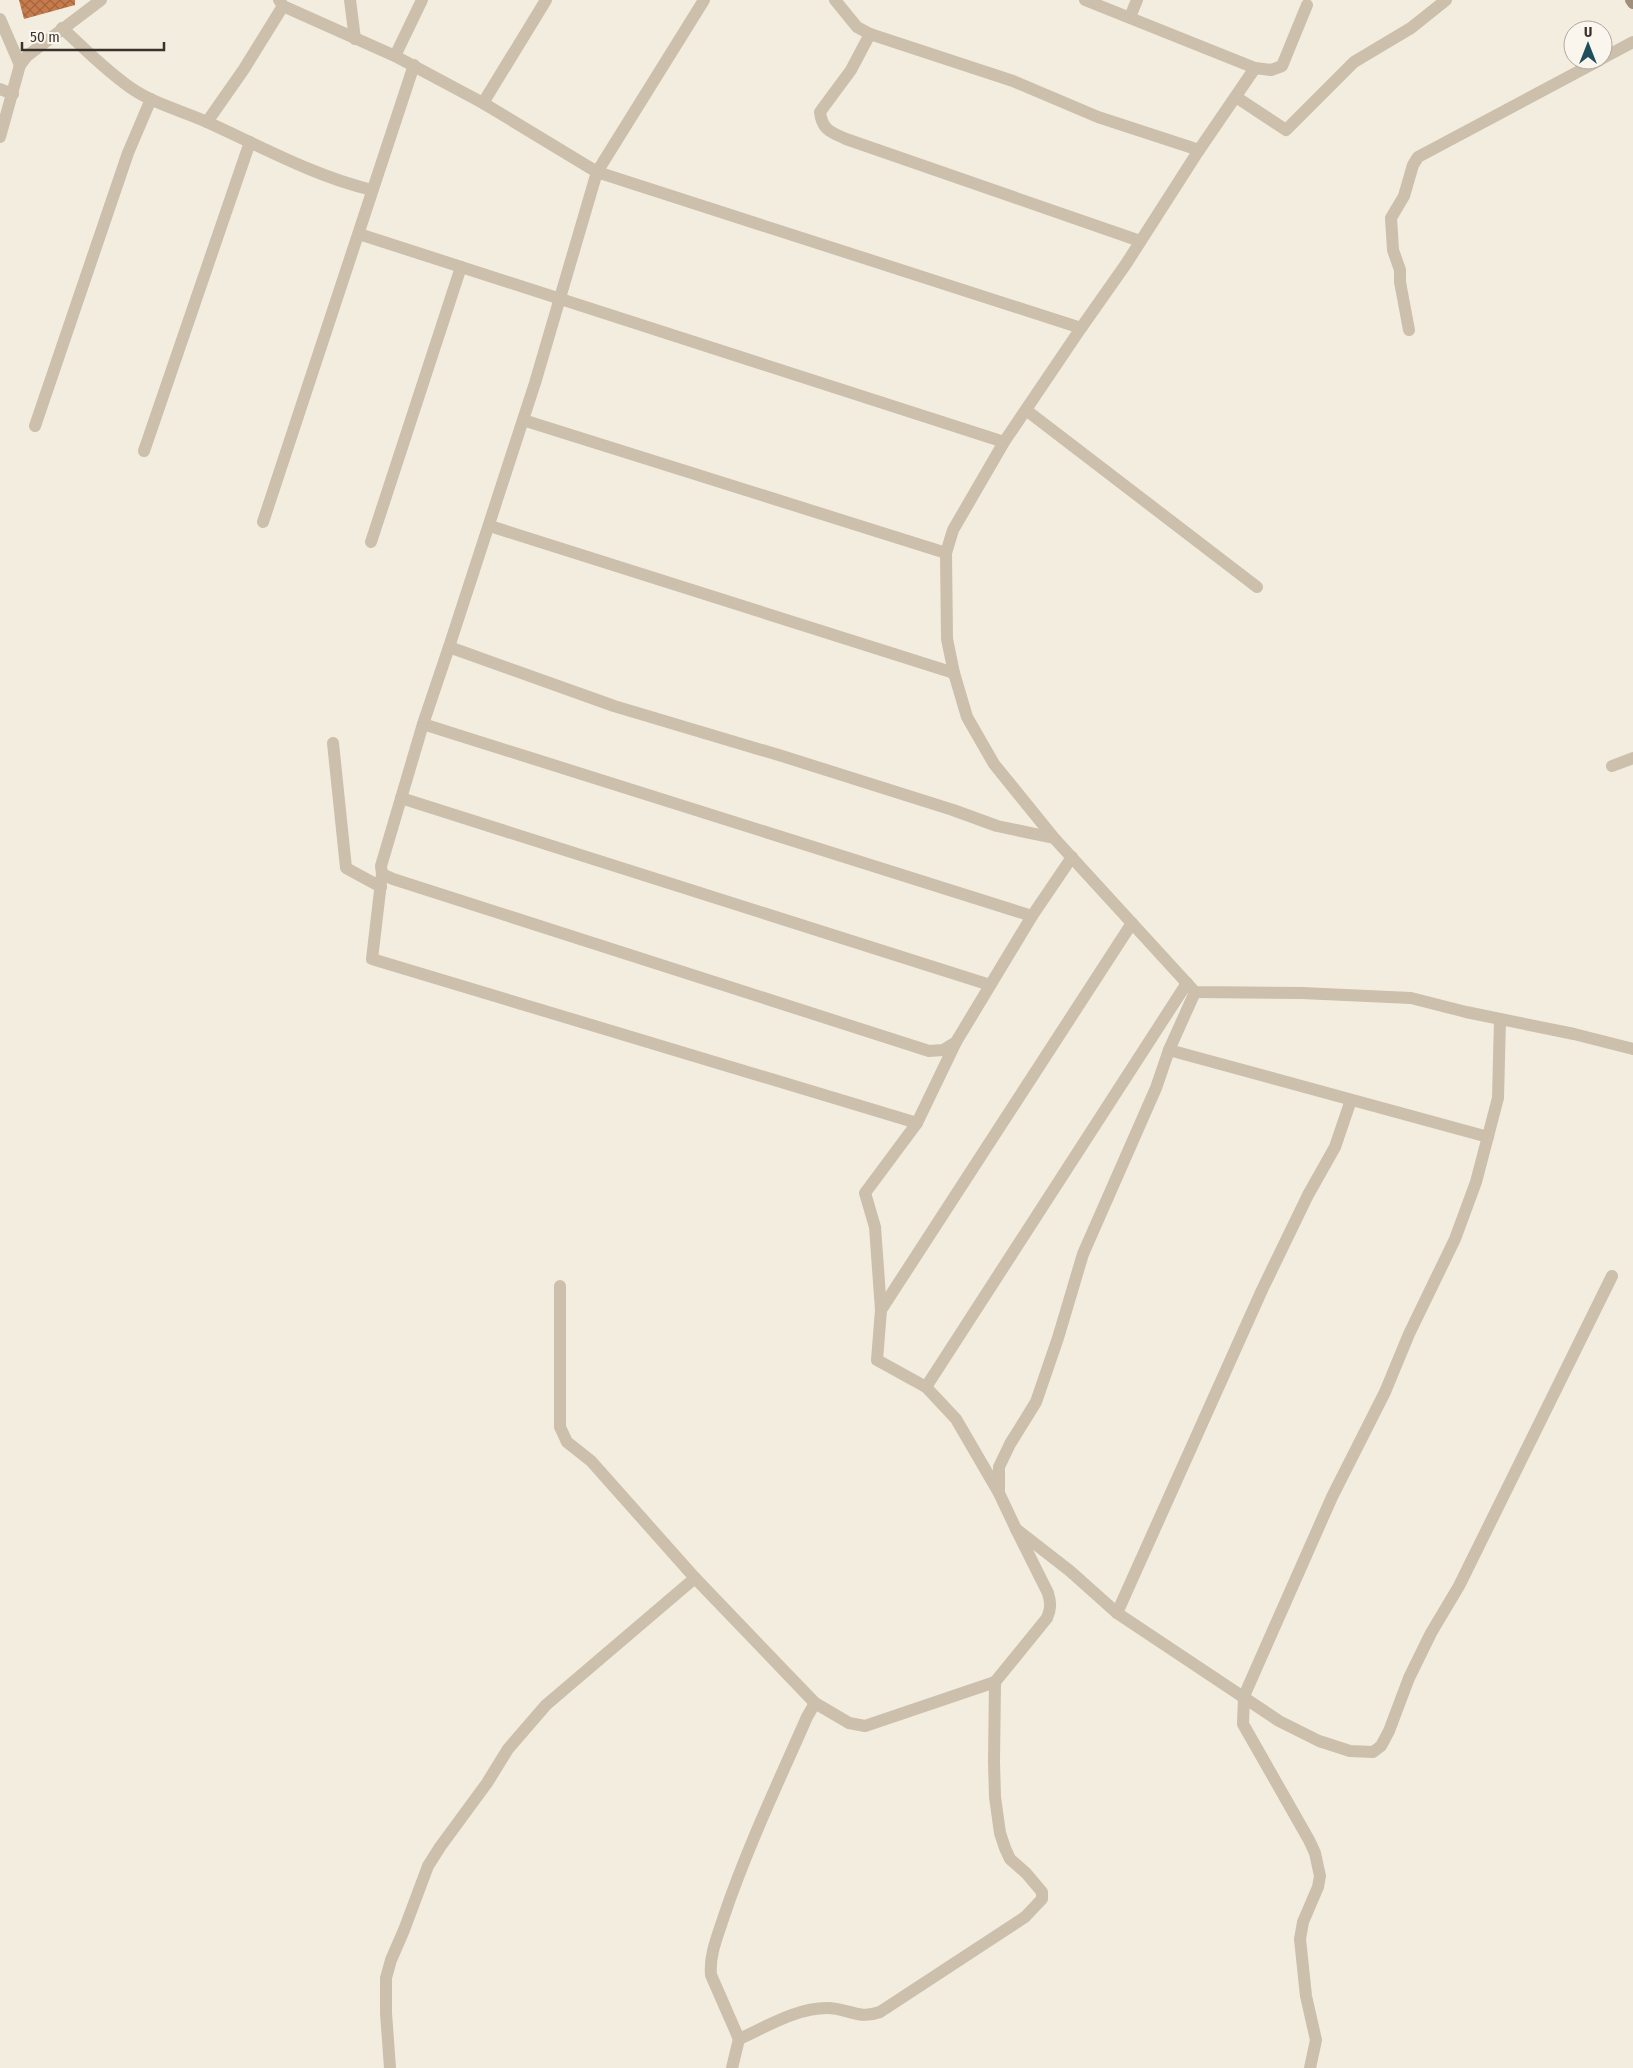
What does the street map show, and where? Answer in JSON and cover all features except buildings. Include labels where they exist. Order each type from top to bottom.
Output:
[{"type":"street","points":[[0,137],[20,65],[31,52],[101,0]]},
{"type":"street","points":[[350,0],[355,39]]},
{"type":"street","points":[[395,56],[422,0]]},
{"type":"street","points":[[483,103],[546,0]]},
{"type":"street","points":[[704,0],[597,172],[490,526],[423,724],[401,798],[382,866],[372,959],[917,1123]]},
{"type":"street","points":[[835,0],[857,27],[870,34],[1013,81],[1098,117],[1199,150]]},
{"type":"street","points":[[1085,0],[1255,68],[1271,70],[1282,66],[1307,5]]},
{"type":"street","points":[[1130,17],[1137,0]]},
{"type":"street","points":[[1236,97],[1286,130],[1354,62],[1412,28],[1446,0]]},
{"type":"street","points":[[1631,0],[1633,4]]},
{"type":"street","points":[[207,122],[244,69],[281,3],[414,65],[483,103],[597,172],[1081,328]]},
{"type":"street","points":[[0,19],[20,65]]},
{"type":"street","points":[[62,28],[116,77],[132,89],[151,99],[207,122],[298,165],[344,184],[372,190]]},
{"type":"street","points":[[870,34],[851,70],[820,112],[821,121],[826,130],[846,139],[1140,241]]},
{"type":"street","points":[[1613,53],[1633,42]]},
{"type":"street","points":[[262,522],[414,65]]},
{"type":"street","points":[[1255,68],[1199,150],[1126,264],[1004,442],[953,530],[946,553],[947,639],[954,673],[967,718],[994,764],[1054,838],[1191,988],[1403,998],[1437,1003],[1633,1049]]},
{"type":"street","points":[[1409,330],[1400,282],[1400,270],[1393,250],[1390,218],[1404,196],[1413,164],[1418,157],[1580,70]]},
{"type":"street","points":[[0,89],[13,94]]},
{"type":"street","points":[[35,426],[128,153],[151,99]]},
{"type":"street","points":[[144,451],[250,142]]},
{"type":"street","points":[[359,234],[1004,442]]},
{"type":"street","points":[[371,542],[462,267]]},
{"type":"street","points":[[1026,410],[1256,587]]},
{"type":"street","points":[[523,420],[946,553]]},
{"type":"street","points":[[490,526],[954,673]]},
{"type":"street","points":[[449,647],[614,706],[792,759],[953,810],[997,826],[1054,838]]},
{"type":"street","points":[[423,724],[1032,916]]},
{"type":"street","points":[[333,743],[346,868],[929,1051],[943,1050],[956,1042]]},
{"type":"street","points":[[1612,766],[1633,758]]},
{"type":"street","points":[[401,798],[990,985]]},
{"type":"street","points":[[560,1286],[560,1427],[563,1436],[567,1442],[591,1460],[695,1578],[815,1703],[849,1724],[865,1726],[996,1682],[1047,1618],[1050,1610],[1048,1593],[999,1493],[956,1419],[926,1387],[877,1360],[882,1310],[875,1227],[865,1193],[917,1123],[956,1042],[1032,916],[1072,858]]},
{"type":"street","points":[[882,1310],[1132,923]]},
{"type":"street","points":[[999,1493],[999,1468],[1010,1444],[1036,1402],[1058,1338],[1083,1254],[1148,1106],[1191,988]]},
{"type":"street","points":[[926,1387],[1191,988]]},
{"type":"street","points":[[1310,2068],[1316,2040],[1306,1996],[1300,1939],[1303,1922],[1318,1887],[1320,1876],[1315,1853],[1309,1840],[1242,1724],[1244,1696],[1332,1497],[1385,1392],[1409,1334],[1455,1239],[1476,1182],[1498,1098],[1500,1019]]},
{"type":"street","points":[[1169,1050],[1488,1137]]},
{"type":"street","points":[[1117,1613],[1262,1290],[1308,1195],[1335,1147],[1352,1100]]},
{"type":"street","points":[[1016,1529],[1070,1571],[1117,1613],[1279,1721],[1319,1741],[1362,1752],[1373,1752],[1381,1746],[1389,1731],[1409,1678],[1459,1586],[1612,1276]]},
{"type":"street","points":[[390,2068],[386,2014],[386,1978],[391,1960],[428,1866],[487,1783],[508,1749],[546,1704],[695,1578]]},
{"type":"street","points":[[739,2039],[782,2019],[810,2010],[841,2009],[868,2016],[880,2012],[1025,1917],[1040,1903],[1042,1892],[1026,1873],[1010,1859],[1000,1834],[994,1762],[996,1682]]},
{"type":"street","points":[[732,2068],[739,2039],[711,1975],[710,1966],[715,1944],[738,1876],[815,1703]]}]
